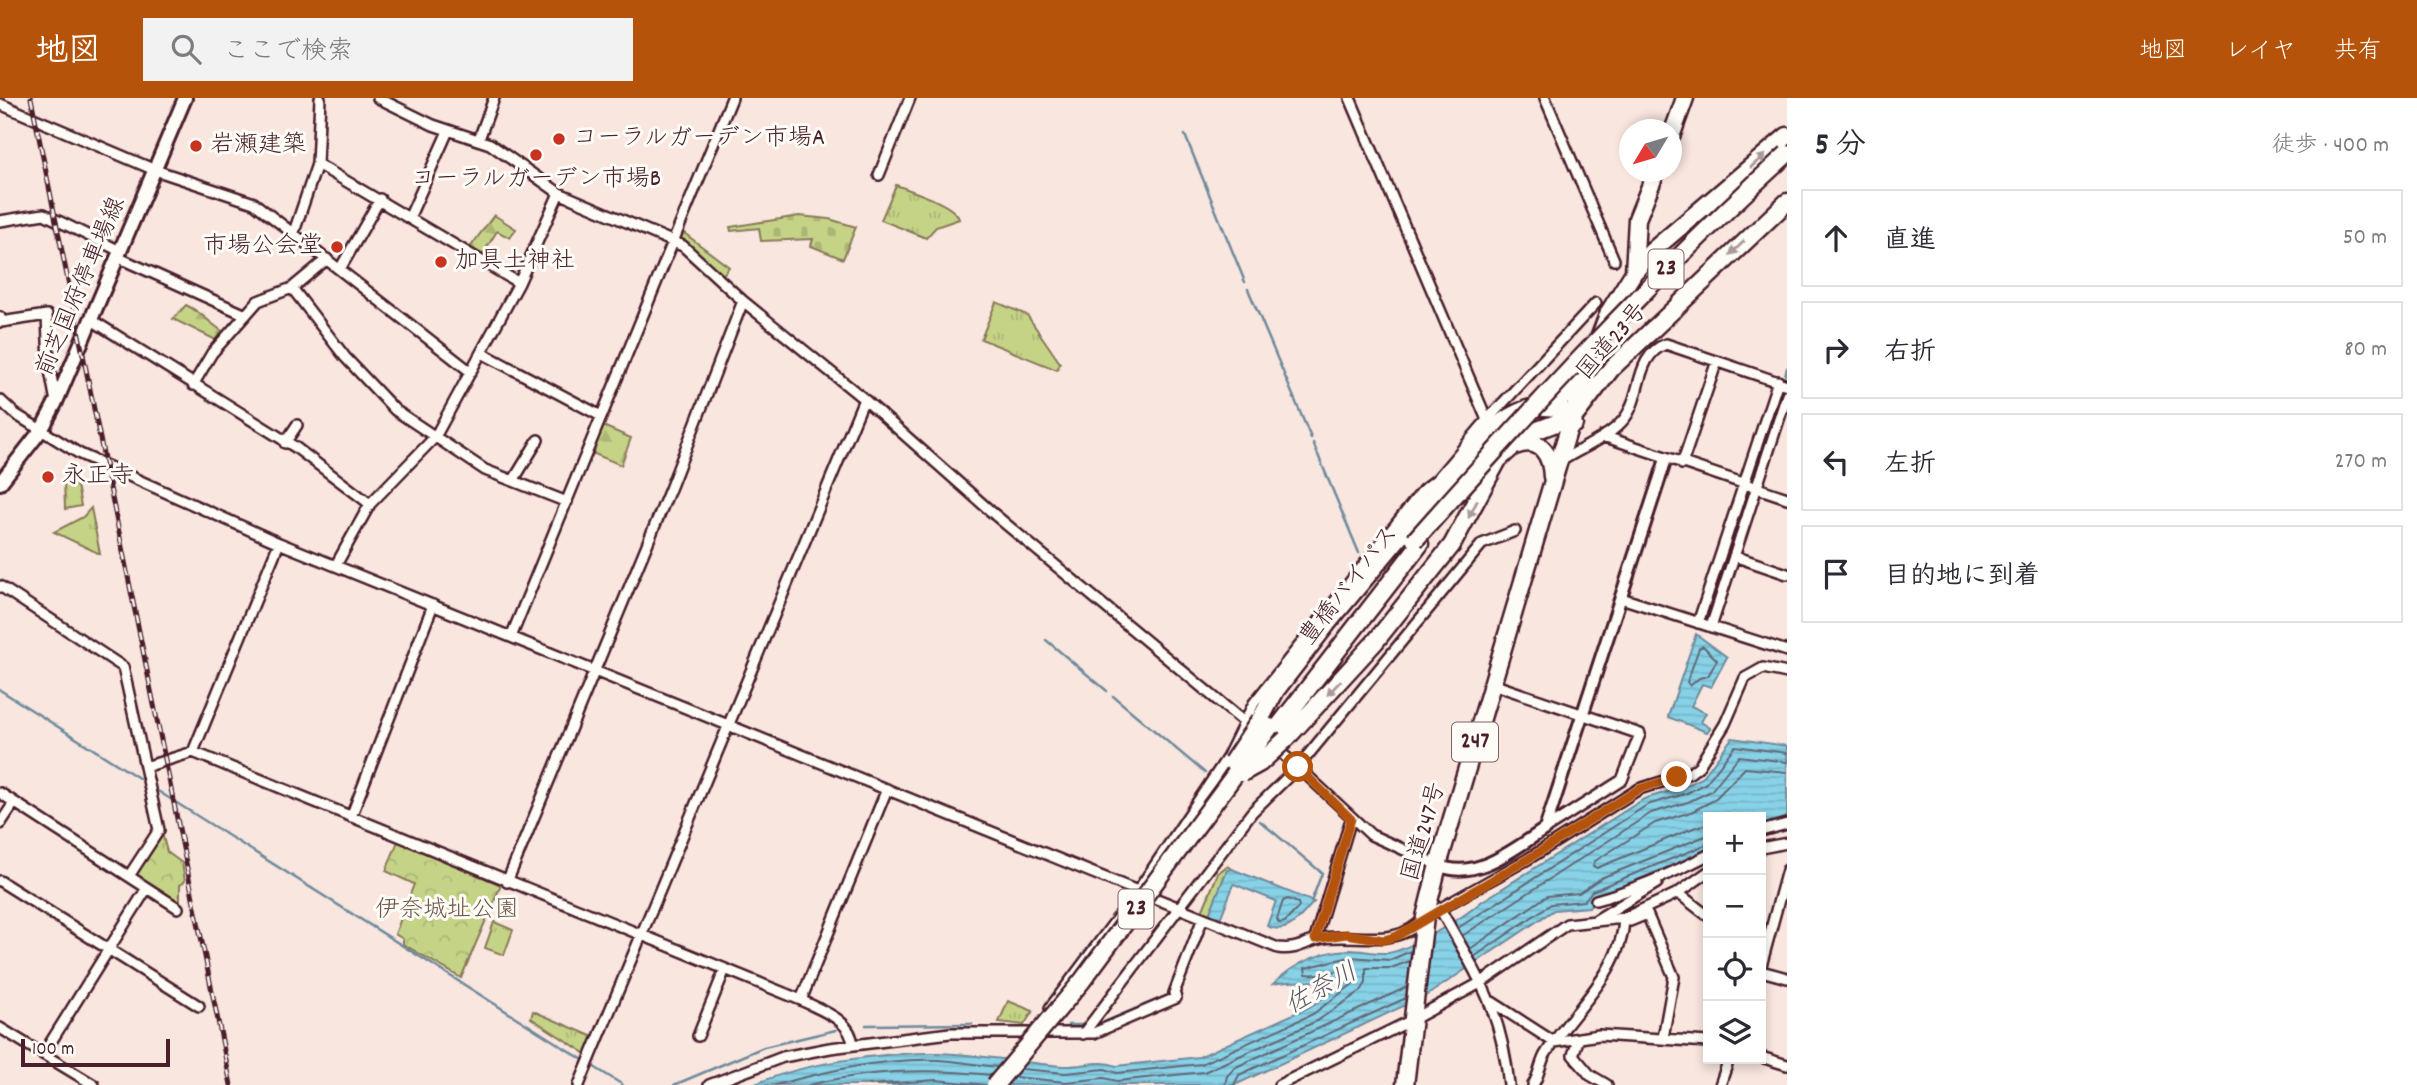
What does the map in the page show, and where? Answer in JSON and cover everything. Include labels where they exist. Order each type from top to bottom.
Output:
[{"type":"highway","points":[[1677,119],[1685,98]]},
{"type":"highway","name":"国道23号","points":[[1634,272],[1652,251],[1787,136]]},
{"type":"highway","name":"豊橋バイパス","points":[[995,1085],[1043,1030],[1417,542],[1550,387],[1639,295],[1787,154]]},
{"type":"highway","name":"豊橋バイパス","points":[[1417,542],[1643,298],[1787,162]]},
{"type":"highway","name":"国道247号","points":[[1531,558],[1566,458],[1587,372],[1609,312],[1634,272],[1637,219],[1652,182]]},
{"type":"highway","name":"国道23号","points":[[1573,426],[1603,385],[1654,328],[1787,202]]},
{"type":"highway","points":[[1273,729],[1276,690],[1327,624],[1482,438],[1505,419],[1530,407],[1568,395],[1587,372]]},
{"type":"highway","points":[[1273,729],[1375,642],[1452,545],[1501,457],[1527,434],[1573,426],[1561,409],[1530,407]]},
{"type":"highway","name":"国道247号","points":[[1405,1085],[1424,922],[1438,865],[1553,483],[1573,426]]},
{"type":"highway","points":[[1501,457],[1519,444],[1538,444],[1551,464],[1553,483]]},
{"type":"highway","name":"豊橋バイパス","points":[[1005,1085],[1086,985],[1273,729]]},
{"type":"main road","name":"前芝国府停車場線","points":[[0,483],[42,429],[56,402],[185,98]]},
{"type":"street","points":[[16,98],[18,109]]},
{"type":"street","points":[[294,232],[317,164],[320,98]]},
{"type":"street","points":[[378,98],[396,102],[448,131],[490,144],[559,193],[673,241],[864,399],[995,515],[1298,767],[1351,819],[1385,843],[1452,872],[1478,868],[1622,780],[1640,734],[1492,684]]},
{"type":"street","points":[[479,139],[494,98]]},
{"type":"street","points":[[511,637],[732,98]]},
{"type":"street","points":[[879,175],[910,98]]},
{"type":"street","points":[[1350,98],[1486,420]]},
{"type":"street","points":[[1545,98],[1614,260]]},
{"type":"street","points":[[0,104],[18,109],[155,170],[254,203],[471,372]]},
{"type":"street","points":[[410,216],[448,131]]},
{"type":"street","points":[[317,164],[410,216],[519,283]]},
{"type":"street","points":[[336,565],[370,504],[435,437],[519,283],[559,193]]},
{"type":"street","points":[[340,269],[380,200]]},
{"type":"street","points":[[0,221],[44,214],[118,254],[246,315]]},
{"type":"street","points":[[193,385],[205,362],[264,298],[292,288],[327,259]]},
{"type":"street","points":[[292,288],[345,356],[395,410],[485,470],[567,502]]},
{"type":"street","points":[[506,881],[743,301]]},
{"type":"street","points":[[1031,1033],[1137,892],[1227,758],[1254,703],[1423,490],[1437,479],[1486,420],[1596,303]]},
{"type":"street","points":[[0,317],[1,322],[47,315],[49,365],[56,402]]},
{"type":"street","points":[[90,319],[295,447],[370,504]]},
{"type":"street","points":[[1566,458],[1623,421],[1632,407],[1645,363],[1659,347],[1666,344],[1782,383],[1744,483],[1698,623]]},
{"type":"street","points":[[482,354],[601,416]]},
{"type":"street","points":[[1682,464],[1717,361]]},
{"type":"street","points":[[1711,627],[1757,488],[1783,422],[1787,395]]},
{"type":"street","points":[[579,1085],[864,399]]},
{"type":"street","points":[[0,400],[15,414],[80,454],[279,543],[1137,892],[1278,948],[1293,951],[1315,939],[1346,934],[1384,940],[1419,925],[1639,789],[1690,773],[1699,766],[1725,724],[1745,678],[1763,668],[1787,673]]},
{"type":"street","points":[[285,443],[297,425]]},
{"type":"street","points":[[1603,436],[1787,498]]},
{"type":"street","points":[[513,481],[538,440]]},
{"type":"street","points":[[1545,829],[1666,459]]},
{"type":"street","points":[[1083,1034],[1252,812],[1298,767],[1482,544],[1516,531]]},
{"type":"street","points":[[193,752],[279,543]]},
{"type":"street","points":[[1734,556],[1787,574]]},
{"type":"street","points":[[0,586],[123,667],[159,830],[129,876]]},
{"type":"street","points":[[1620,598],[1787,651]]},
{"type":"street","points":[[351,817],[433,606]]},
{"type":"street","points":[[145,767],[193,752],[801,1000],[842,1022],[852,1035],[853,1045]]},
{"type":"street","points":[[801,1000],[887,789]]},
{"type":"street","points":[[0,793],[178,908]]},
{"type":"street","points":[[0,824],[14,803]]},
{"type":"street","points":[[1315,939],[1351,819]]},
{"type":"street","points":[[1766,830],[1787,824]]},
{"type":"street","points":[[1766,847],[1787,843]]},
{"type":"street","points":[[1596,920],[1703,858]]},
{"type":"street","points":[[1766,947],[1787,870]]},
{"type":"street","points":[[1624,920],[1678,893],[1704,875]]},
{"type":"street","points":[[1596,900],[1645,882],[1661,880]]},
{"type":"street","points":[[0,881],[199,1006]]},
{"type":"street","points":[[44,1053],[147,888]]},
{"type":"street","points":[[1678,893],[1703,912]]},
{"type":"street","points":[[1442,912],[1492,1002],[1504,1044],[1509,1085]]},
{"type":"street","points":[[1279,1085],[1480,979],[1567,923],[1624,920],[1647,914],[1674,977],[1663,1038]]},
{"type":"street","points":[[709,1085],[783,1057],[853,1045],[950,1033],[1083,1034],[1113,1026],[1176,998],[1174,993],[1203,918]]},
{"type":"street","points":[[1533,1085],[1544,1057],[1614,958],[1623,938],[1624,920]]},
{"type":"street","points":[[1766,968],[1787,978]]},
{"type":"street","points":[[698,1036],[725,969]]},
{"type":"street","points":[[1492,1002],[1554,1042],[1599,1035],[1703,1042]]},
{"type":"street","points":[[0,1028],[94,1085]]},
{"type":"street","points":[[1579,1038],[1573,1055],[1590,1076],[1607,1085]]},
{"type":"street","points":[[1766,1059],[1787,1065]]},
{"type":"street","points":[[1720,1085],[1727,1064]]},
{"type":"green space","points":[[896,185],[941,203],[956,213],[959,219],[936,227],[926,238],[881,220]]},
{"type":"green space","points":[[494,215],[516,229],[510,238],[497,231],[481,257],[469,249]]},
{"type":"green space","points":[[799,216],[829,219],[856,227],[843,259],[811,246],[813,239],[761,241],[759,228],[731,231],[730,227]]},
{"type":"green space","points":[[678,233],[684,233],[729,267],[722,276],[676,238]]},
{"type":"green space","points":[[996,302],[1027,315],[1060,363],[1057,370],[981,339]]},
{"type":"green space","points":[[186,305],[227,334],[220,342],[173,319]]},
{"type":"green space","points":[[603,426],[631,438],[621,465],[592,453]]},
{"type":"green space","points":[[76,480],[81,506],[65,509],[64,482]]},
{"type":"green space","points":[[91,508],[100,554],[54,532],[83,517]]},
{"type":"green space","points":[[162,833],[167,852],[182,863],[185,881],[180,885],[180,905],[136,877],[136,871]]},
{"type":"green space","name":"伊奈城址公園","points":[[398,841],[501,885],[461,978],[403,944],[403,939],[395,934],[414,884],[386,871]]},
{"type":"green space","points":[[1227,866],[1232,869],[1227,870],[1209,915],[1202,912],[1218,873]]},
{"type":"green space","points":[[494,922],[513,930],[504,955],[485,948]]},
{"type":"green space","points":[[1008,1001],[1033,1011],[1024,1025],[999,1022]]},
{"type":"green space","points":[[533,1011],[596,1038],[588,1055],[531,1018]]},
{"type":"water","points":[[1696,634],[1727,657],[1711,687],[1702,684],[1691,706],[1706,713],[1701,722],[1710,728],[1707,732],[1668,717]]},
{"type":"water","points":[[1732,738],[1787,746],[1787,817],[1766,823],[1766,812],[1703,812],[1703,852],[1595,898],[1589,907],[1554,910],[1429,994],[1235,1085],[753,1085],[819,1065],[892,1054],[953,1054],[1064,1066],[1104,1063],[1116,1066],[1199,1057],[1309,1007],[1352,979],[1341,976],[1273,984],[1299,964],[1339,951],[1388,953],[1422,940],[1644,799],[1702,778]]},
{"type":"water","points":[[1232,869],[1314,902],[1288,927],[1275,928],[1267,926],[1276,901],[1234,884],[1220,919],[1209,915],[1227,870]]},
{"type":"waterway","points":[[1185,135],[1245,282]]},
{"type":"waterway","points":[[1248,289],[1311,438]]},
{"type":"waterway","points":[[1785,375],[1787,368]]},
{"type":"waterway","points":[[1759,452],[1779,392]]},
{"type":"waterway","points":[[1313,443],[1359,553]]},
{"type":"waterway","points":[[1706,614],[1729,544]]},
{"type":"waterway","points":[[1046,640],[1107,691]]},
{"type":"waterway","points":[[0,690],[145,782]]},
{"type":"waterway","points":[[1113,696],[1205,773]]},
{"type":"waterway","points":[[153,788],[585,1061]]},
{"type":"waterway","points":[[1260,821],[1322,873],[1311,902]]},
{"type":"waterway","points":[[1181,989],[1206,925]]},
{"type":"waterway","points":[[1095,1026],[1168,995]]},
{"type":"waterway","points":[[866,1025],[972,1024]]},
{"type":"waterway","points":[[1068,1025],[1082,1025]]},
{"type":"waterway","points":[[674,1085],[764,1047],[836,1030]]},
{"type":"waterway","points":[[591,1065],[623,1085]]},
{"type":"railway","points":[[31,98],[231,1085]]},
{"type":"place","name":"コーラルガーデン市場A","points":[[559,139]]},
{"type":"place","name":"岩瀬建築","points":[[196,146]]},
{"type":"place","name":"コーラルガーデン市場B","points":[[536,155]]},
{"type":"place","name":"市場公会堂","points":[[337,247]]},
{"type":"place","name":"加具土神社","points":[[441,262]]},
{"type":"place","name":"永正寺","points":[[48,477]]},
{"type":"route","points":[[1298,767],[1351,819],[1315,939],[1346,934],[1384,940],[1397,936],[1419,925],[1425,917],[1528,859],[1639,789],[1677,777]]},
{"type":"water label","name":"佐奈川","points":[[1322,990]]}]
